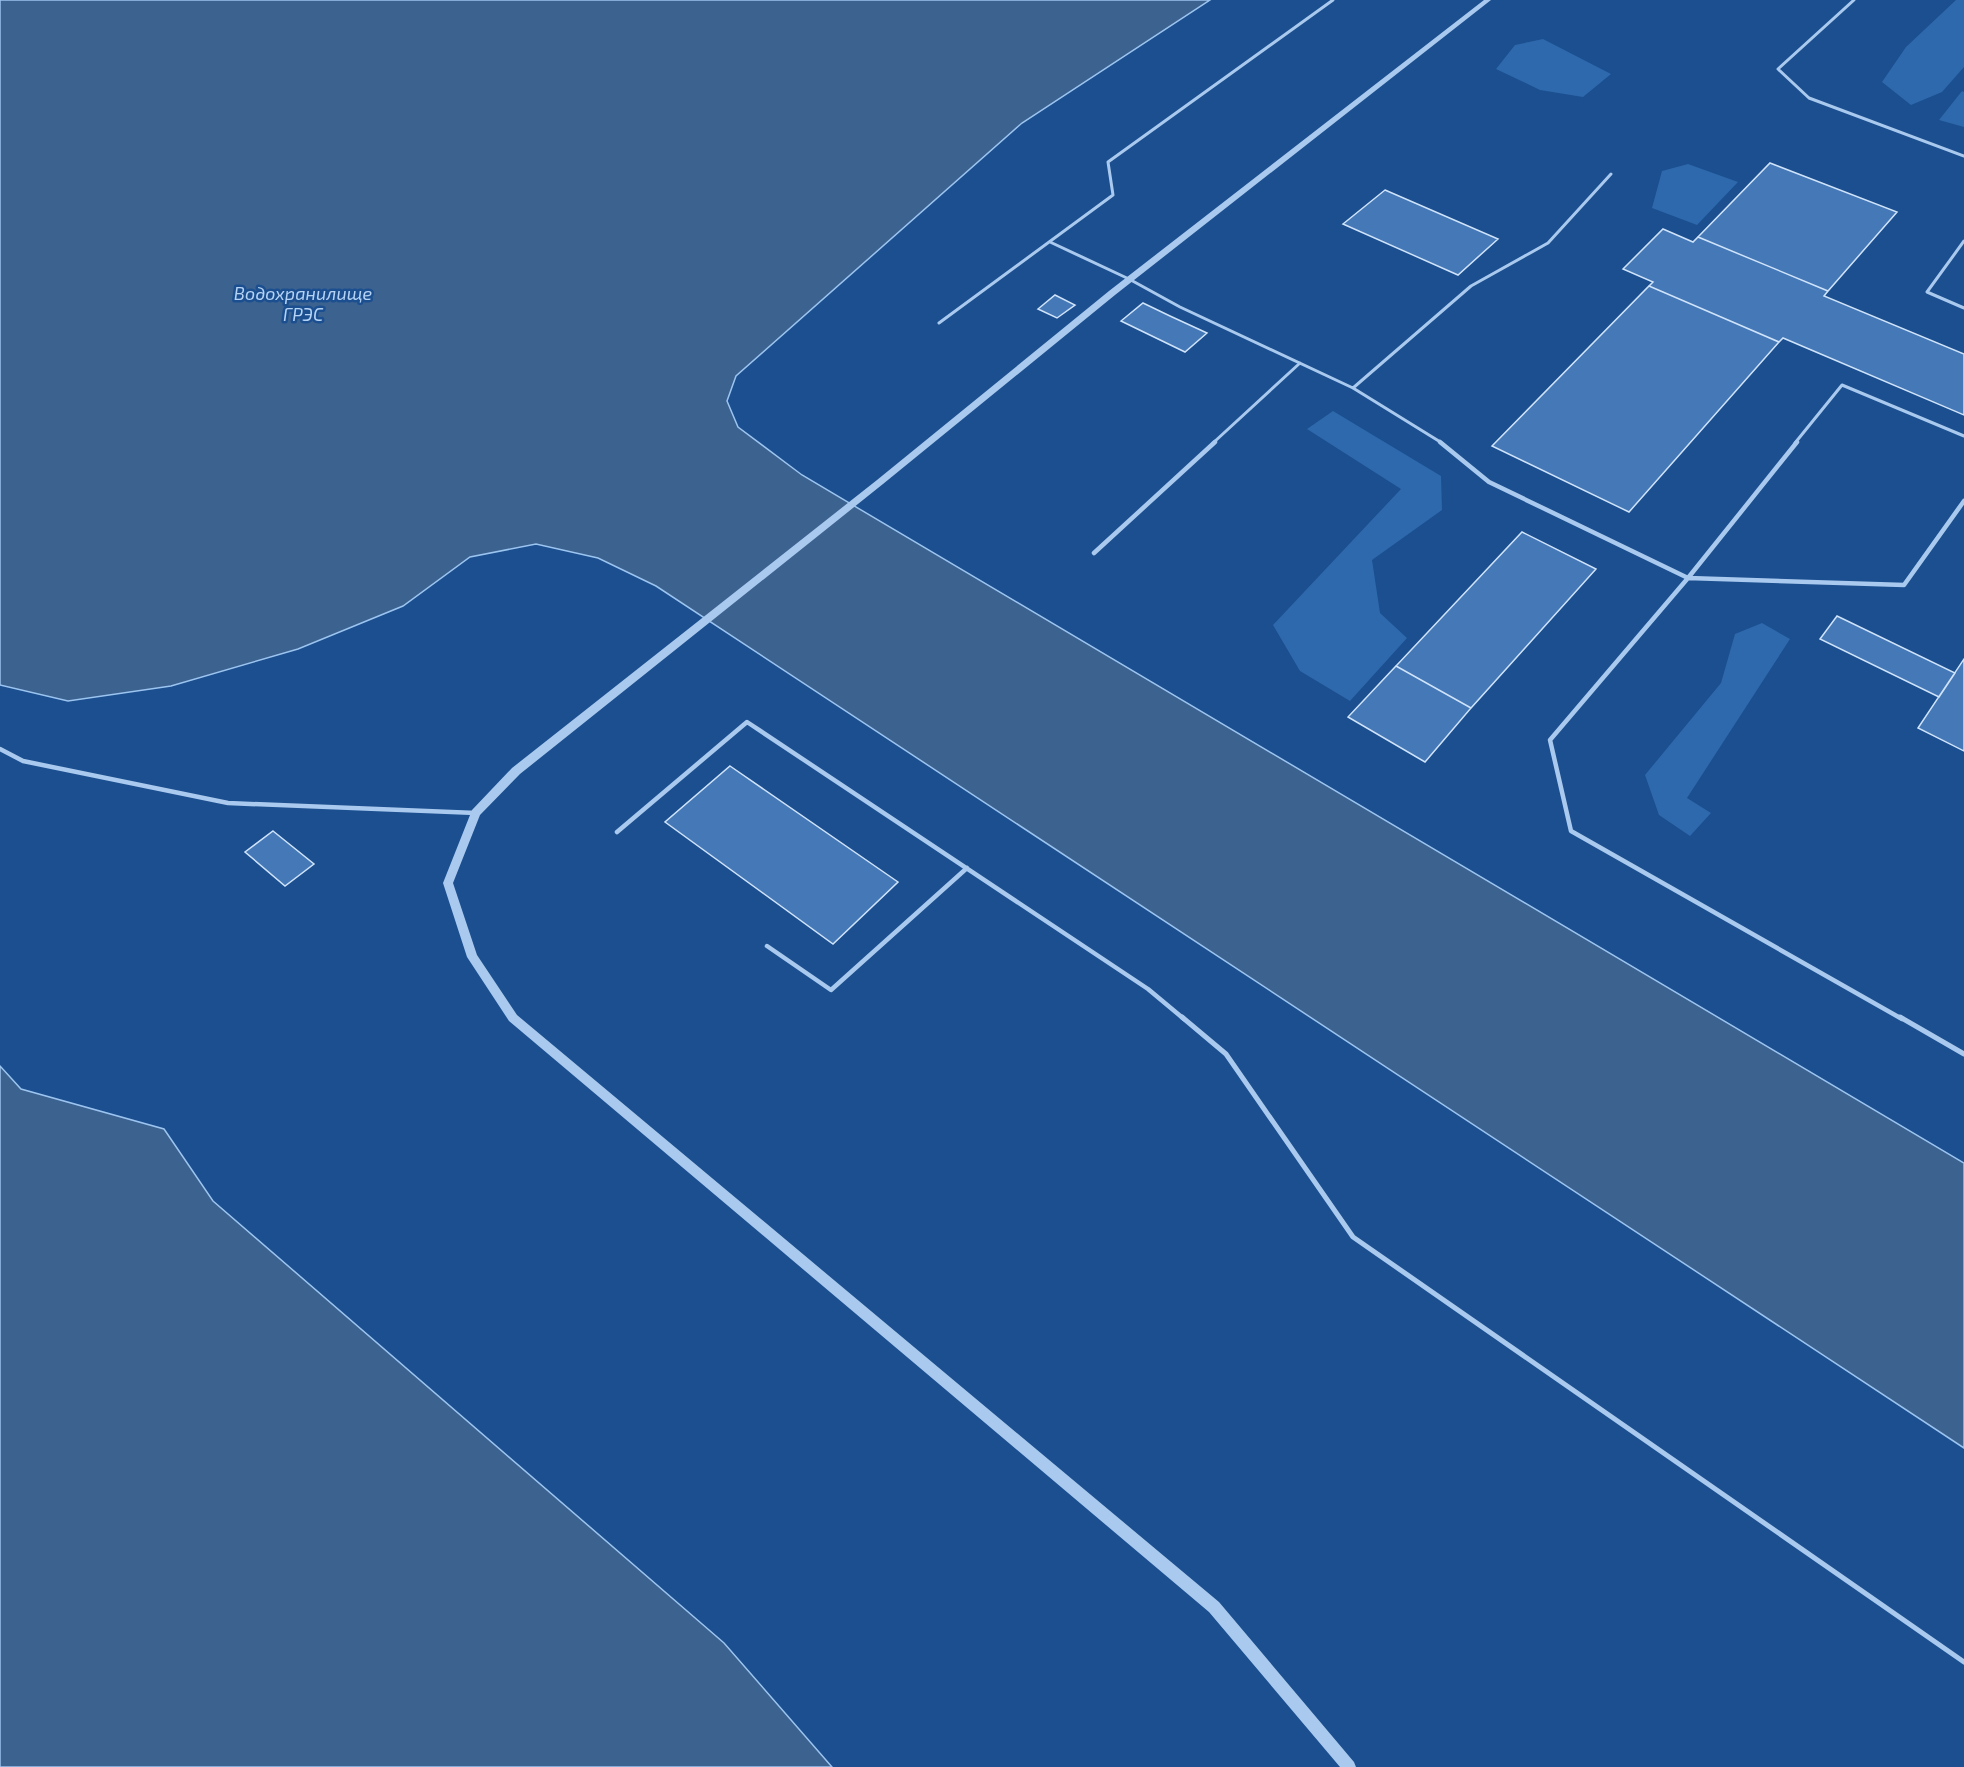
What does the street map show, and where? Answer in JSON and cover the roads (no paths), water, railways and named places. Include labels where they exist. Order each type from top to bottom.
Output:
[{"type":"street","points":[[1349,1767],[1214,1607],[513,1018],[472,957],[448,883],[476,813],[516,771],[880,482],[1129,279],[1488,0]]},
{"type":"lane","points":[[939,323],[1113,195],[1108,162],[1333,0]]},
{"type":"lane","points":[[1854,0],[1778,69],[1809,98],[1964,156]]},
{"type":"lane","points":[[1353,387],[1471,286],[1548,243],[1611,174]]},
{"type":"lane","points":[[1964,241],[1927,292],[1964,308]]},
{"type":"lane","points":[[1050,242],[1129,279],[1180,307],[1353,387],[1432,435],[1490,482],[1688,578],[1904,585],[1964,501]]},
{"type":"lane","points":[[1094,553],[1300,363]]},
{"type":"lane","points":[[1964,436],[1842,385],[1688,578],[1550,740],[1571,831],[1964,1054]]},
{"type":"lane","points":[[617,832],[747,722],[1148,989],[1226,1054],[1353,1238],[1964,1662]]},
{"type":"lane","points":[[0,749],[22,761],[228,803],[476,813]]},
{"type":"lane","points":[[767,946],[831,990],[967,868]]},
{"type":"water","name":"Водохранилище ГРЭС","points":[[0,0],[1210,0],[1022,123],[736,376],[727,401],[738,427],[802,475],[1964,1163],[1964,1448],[656,586],[598,558],[536,544],[470,557],[403,606],[298,649],[171,686],[68,701],[0,685]]},
{"type":"water","points":[[0,1066],[21,1089],[164,1129],[213,1201],[724,1643],[832,1767],[0,1767]]}]
